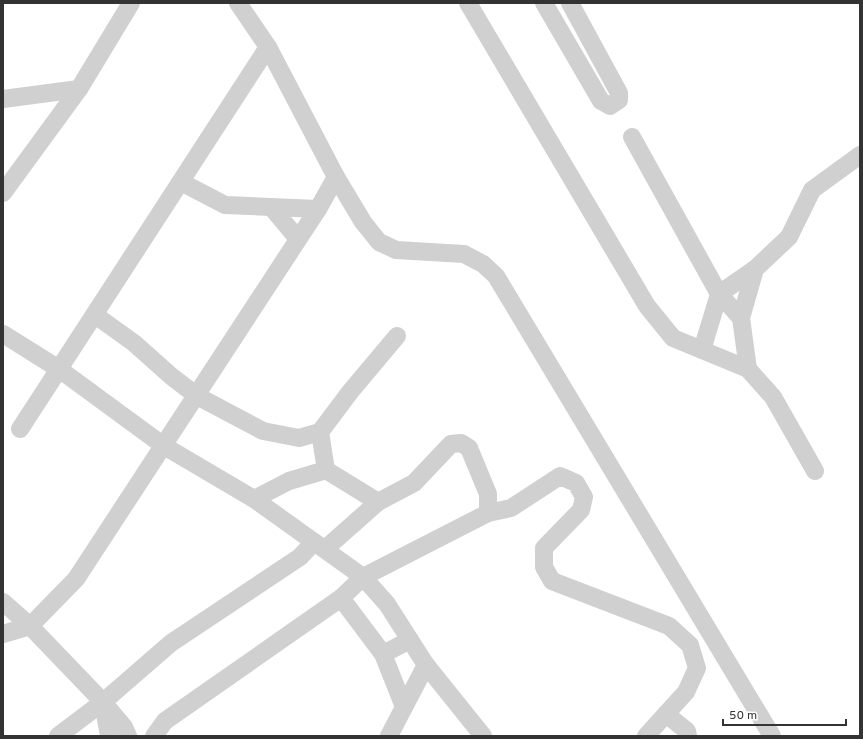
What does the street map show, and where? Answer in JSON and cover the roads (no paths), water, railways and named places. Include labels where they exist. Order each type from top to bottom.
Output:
[{"type":"street","points":[[3,193],[79,90],[132,3]]},
{"type":"street","points":[[238,3],[268,47],[336,177],[363,222],[379,242],[396,250],[464,254],[483,264],[496,276],[772,736]]},
{"type":"street","points":[[468,3],[646,306],[673,338],[748,369],[773,397],[815,471]]},
{"type":"street","points":[[544,3],[601,101],[610,106],[618,100],[619,93],[570,3]]},
{"type":"street","points":[[20,430],[268,47]]},
{"type":"street","points":[[3,99],[79,90]]},
{"type":"street","points":[[632,137],[719,294],[741,318]]},
{"type":"street","points":[[702,350],[719,294],[755,269],[789,237],[812,190],[860,155]]},
{"type":"street","points":[[3,634],[30,626],[76,579],[318,210],[336,177]]},
{"type":"street","points":[[180,182],[226,205],[318,210]]},
{"type":"street","points":[[272,208],[298,239]]},
{"type":"street","points":[[748,369],[741,318],[755,269]]},
{"type":"street","points":[[95,315],[134,343],[171,376],[197,396],[263,432],[299,438],[320,432],[350,392],[397,336]]},
{"type":"street","points":[[3,334],[59,369],[164,446],[254,499],[363,577],[387,604],[426,665],[483,736]]},
{"type":"street","points":[[320,432],[326,470]]},
{"type":"street","points":[[58,736],[103,702],[171,643],[300,557],[319,546],[378,502],[414,482],[452,444],[461,443],[469,448],[488,494],[488,513]]},
{"type":"street","points":[[254,499],[289,481],[326,470],[378,502]]},
{"type":"street","points":[[154,736],[165,721],[341,598],[363,577],[488,513],[511,508],[560,476],[576,483],[584,497],[581,510],[544,548],[544,567],[552,581],[669,626],[690,645],[697,668],[686,692],[646,736]]},
{"type":"street","points":[[341,598],[383,654],[404,707]]},
{"type":"street","points":[[3,602],[30,626],[103,702],[124,727],[128,736]]},
{"type":"street","points":[[383,654],[410,640]]},
{"type":"street","points":[[389,736],[426,665]]},
{"type":"street","points":[[103,702],[108,736]]},
{"type":"street","points":[[666,714],[687,731],[688,736]]}]
